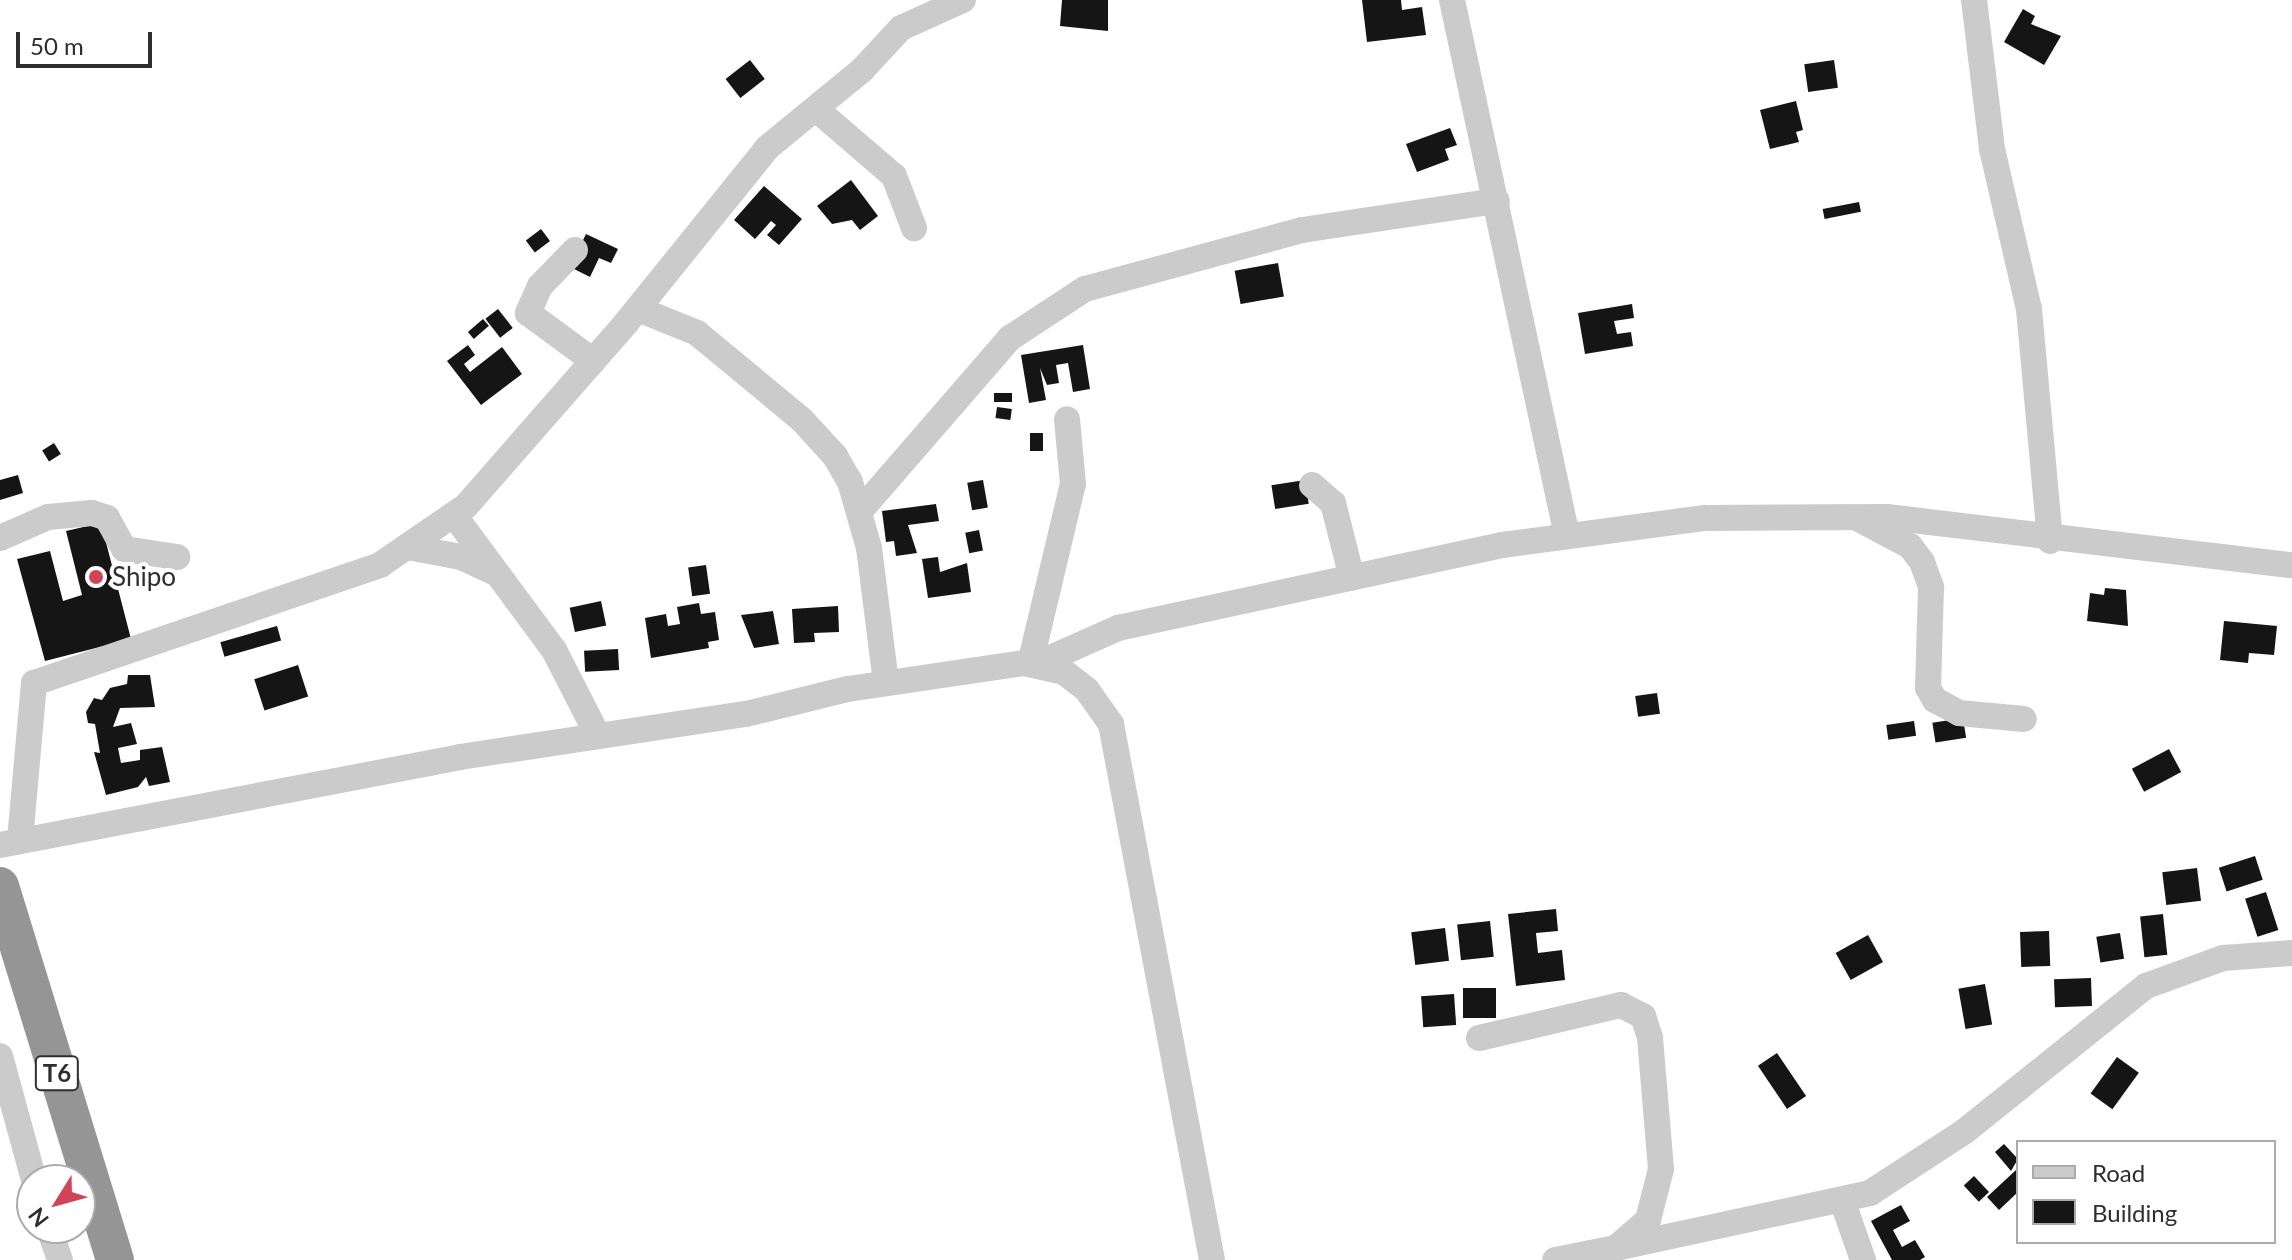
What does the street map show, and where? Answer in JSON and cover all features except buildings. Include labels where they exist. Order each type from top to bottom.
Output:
[{"type":"highway","name":"T6","points":[[0,886],[115,1260]]},
{"type":"street","points":[[963,0],[901,28],[816,109],[767,148],[638,309],[454,515],[380,565],[34,683],[10,843],[597,734],[746,714],[886,683],[1034,664],[1118,628],[1567,536],[1705,518],[1857,517],[2050,541],[2292,565]]},
{"type":"street","points":[[1452,0],[1567,536]]},
{"type":"street","points":[[1974,0],[1992,149],[2029,309],[2050,541]]},
{"type":"street","points":[[816,109],[894,176],[914,228]]},
{"type":"street","points":[[860,511],[1010,338],[1085,289],[1302,230],[1497,201]]},
{"type":"street","points":[[575,250],[540,286],[528,313],[593,361]]},
{"type":"street","points":[[638,309],[697,333],[802,420],[835,456],[860,511],[886,683]]},
{"type":"street","points":[[1034,664],[1073,484],[1067,419]]},
{"type":"street","points":[[1312,485],[1333,503],[1352,578]]},
{"type":"street","points":[[0,538],[48,517],[92,513],[107,518],[124,549],[177,557]]},
{"type":"street","points":[[454,515],[554,650],[597,734]]},
{"type":"street","points":[[1857,517],[1910,546],[1922,562],[1931,600],[1928,688],[1935,700],[1959,713],[2024,719]]},
{"type":"street","points":[[408,547],[461,557],[497,574]]},
{"type":"street","points":[[1034,664],[1064,672],[1087,690],[1111,724],[1212,1260]]},
{"type":"street","points":[[1555,1260],[1870,1193],[1965,1131],[2146,986],[2223,958],[2292,953]]},
{"type":"street","points":[[1479,1038],[1600,1006],[1621,1005],[1643,1016],[1658,1100],[1661,1169],[1648,1220],[1616,1248]]},
{"type":"street","points":[[0,1056],[30,1164]]},
{"type":"street","points":[[1842,1200],[1863,1260]]},
{"type":"place","name":"Shipo","points":[[96,577]]}]
